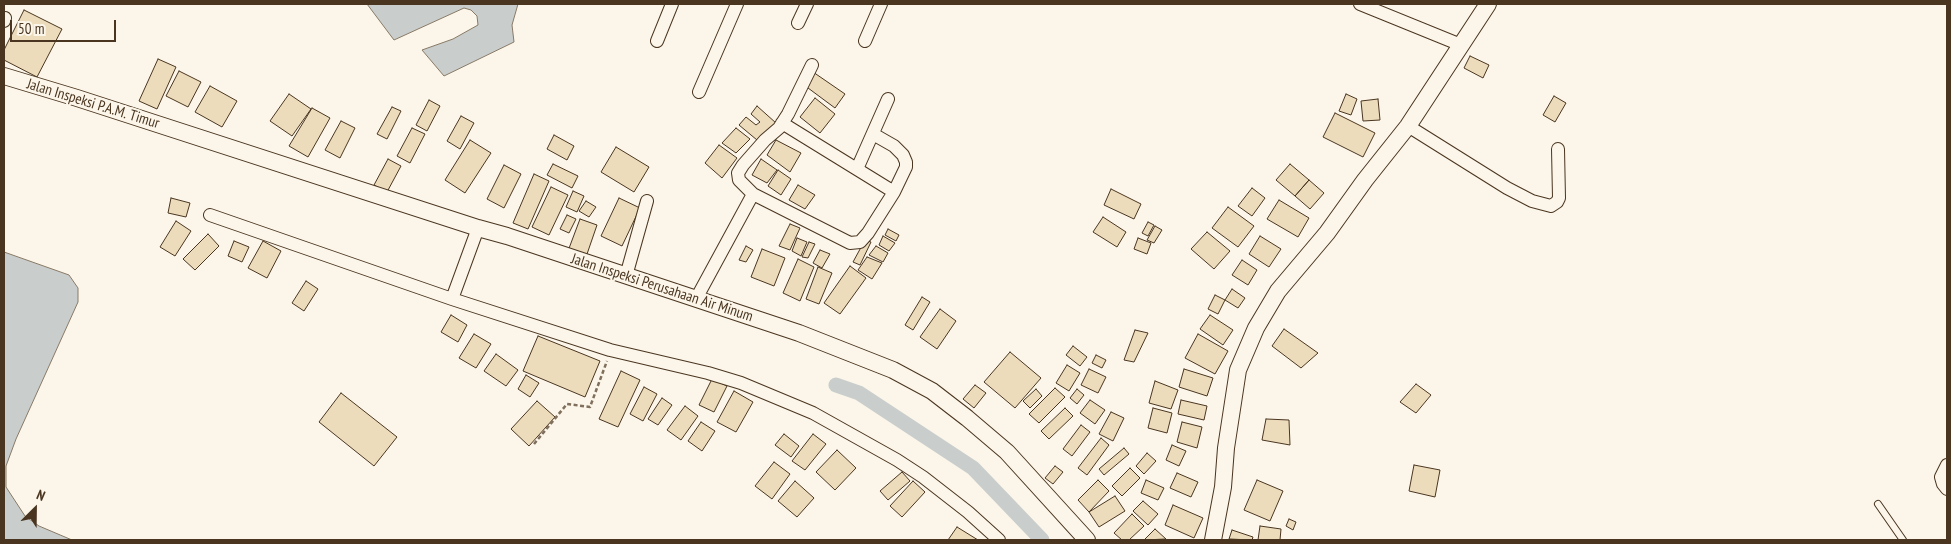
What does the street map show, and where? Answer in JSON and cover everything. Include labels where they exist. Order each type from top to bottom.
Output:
[{"type":"street","points":[[657,41],[672,4]]},
{"type":"street","points":[[699,92],[737,4]]},
{"type":"street","points":[[798,23],[807,4]]},
{"type":"street","points":[[865,41],[881,4]]},
{"type":"street","points":[[1360,4],[1461,45]]},
{"type":"street","points":[[1213,540],[1223,487],[1238,370],[1256,328],[1278,291],[1327,233],[1365,180],[1408,126],[1488,4]]},
{"type":"street","points":[[812,65],[779,128],[765,140],[743,165],[738,173],[739,180],[753,194],[850,243],[857,243],[868,233],[894,192],[906,167],[906,162],[894,146],[874,134]]},
{"type":"street","name":"Jalan Inspeksi P.A.M. Timur","points":[[4,76],[181,132]]},
{"type":"street","points":[[857,169],[888,99]]},
{"type":"street","points":[[782,123],[894,192]]},
{"type":"street","points":[[1408,126],[1507,188],[1532,201],[1551,206],[1558,202],[1559,198],[1558,149]]},
{"type":"street","name":"Jalan Inspeksi Perusahaan Air Minum","points":[[181,132],[507,236],[848,352],[894,370],[932,391],[1007,452],[1087,540]]},
{"type":"street","points":[[696,300],[753,194]]},
{"type":"street","points":[[626,276],[646,201]]},
{"type":"street","points":[[210,215],[452,299],[610,350],[708,373],[733,381],[813,413],[923,477],[968,512],[998,540]]},
{"type":"street","points":[[452,299],[478,228]]},
{"type":"street","points":[[1947,466],[1941,478],[1947,489]]},
{"type":"lane","points":[[1878,504],[1904,540]]},
{"type":"path","points":[[534,444],[567,404],[590,407],[610,350]]},
{"type":"shaded area","points":[[367,4],[518,4],[512,25],[514,42],[444,76],[422,50],[453,39],[478,25],[477,16],[471,10],[464,8],[394,40]]},
{"type":"shaded area","points":[[4,252],[69,275],[78,288],[78,302],[16,439],[6,466],[6,487],[25,516],[39,526],[72,540],[4,540]]},
{"type":"building","points":[[24,10],[62,29],[37,77],[4,60],[4,50]]},
{"type":"building","points":[[1470,56],[1489,65],[1483,78],[1464,68]]},
{"type":"building","points":[[158,59],[176,67],[157,109],[139,101]]},
{"type":"building","points":[[179,71],[201,82],[188,107],[166,96]]},
{"type":"building","points":[[813,72],[845,94],[835,108],[804,85]]},
{"type":"building","points":[[210,86],[237,101],[222,127],[195,112]]},
{"type":"building","points":[[289,94],[311,109],[292,136],[270,121]]},
{"type":"building","points":[[1346,94],[1357,99],[1351,115],[1339,111]]},
{"type":"building","points":[[1554,96],[1566,103],[1555,122],[1543,115]]},
{"type":"building","points":[[815,98],[835,114],[820,133],[800,117]]},
{"type":"building","points":[[1378,99],[1380,120],[1363,121],[1361,101]]},
{"type":"building","points":[[429,100],[440,106],[427,131],[416,125]]},
{"type":"building","points":[[757,106],[776,123],[757,140],[739,125],[746,117],[756,125],[760,122],[751,114]]},
{"type":"building","points":[[392,107],[401,111],[387,139],[377,134]]},
{"type":"building","points":[[312,108],[330,118],[308,157],[289,146]]},
{"type":"building","points":[[1335,113],[1375,133],[1363,157],[1323,137]]},
{"type":"building","points":[[461,116],[474,123],[460,149],[447,141]]},
{"type":"building","points":[[341,121],[355,128],[340,158],[325,150]]},
{"type":"building","points":[[412,128],[425,134],[410,163],[397,156]]},
{"type":"building","points":[[736,128],[750,139],[736,153],[722,143]]},
{"type":"building","points":[[554,135],[574,146],[567,160],[547,149]]},
{"type":"building","points":[[470,140],[491,153],[465,193],[445,180]]},
{"type":"building","points":[[776,140],[801,153],[790,172],[767,155]]},
{"type":"building","points":[[719,145],[737,158],[722,178],[705,163]]},
{"type":"building","points":[[616,147],[649,167],[634,192],[601,172]]},
{"type":"building","points":[[388,159],[401,166],[387,192],[374,185]]},
{"type":"building","points":[[761,159],[777,170],[767,183],[752,175]]},
{"type":"building","points":[[553,164],[578,176],[572,188],[547,175]]},
{"type":"building","points":[[1290,164],[1309,180],[1295,196],[1276,180]]},
{"type":"building","points":[[504,165],[521,174],[504,208],[487,199]]},
{"type":"building","points":[[778,170],[791,179],[781,195],[768,186]]},
{"type":"building","points":[[534,174],[549,181],[528,229],[513,223]]},
{"type":"building","points":[[1309,180],[1324,193],[1310,209],[1295,196]]},
{"type":"building","points":[[798,185],[815,195],[805,209],[789,200]]},
{"type":"building","points":[[551,187],[568,195],[549,235],[532,227]]},
{"type":"building","points":[[1252,188],[1265,198],[1252,216],[1238,206]]},
{"type":"building","points":[[1111,189],[1141,204],[1134,219],[1104,205]]},
{"type":"building","points":[[573,191],[584,196],[577,212],[566,207]]},
{"type":"building","points":[[171,198],[190,203],[186,217],[168,213]]},
{"type":"building","points":[[619,198],[640,208],[622,246],[601,236]]},
{"type":"building","points":[[1279,200],[1309,218],[1298,237],[1267,219]]},
{"type":"building","points":[[586,201],[596,207],[589,217],[579,211]]},
{"type":"building","points":[[1228,207],[1254,226],[1238,247],[1212,228]]},
{"type":"building","points":[[567,215],[576,219],[569,233],[560,229]]},
{"type":"building","points":[[1103,217],[1126,232],[1117,247],[1093,232]]},
{"type":"building","points":[[580,219],[597,225],[586,257],[568,251]]},
{"type":"building","points":[[176,221],[191,231],[175,256],[160,247]]},
{"type":"building","points":[[1148,222],[1154,225],[1148,236],[1142,233]]},
{"type":"building","points":[[790,224],[800,228],[790,250],[779,246]]},
{"type":"building","points":[[1155,226],[1162,230],[1154,243],[1147,240]]},
{"type":"building","points":[[888,229],[899,235],[896,241],[885,235]]},
{"type":"building","points":[[1207,232],[1230,251],[1214,269],[1191,249]]},
{"type":"building","points":[[208,234],[219,246],[195,270],[183,259]]},
{"type":"building","points":[[883,236],[895,243],[889,251],[879,245]]},
{"type":"building","points":[[1260,236],[1281,249],[1269,267],[1249,254]]},
{"type":"building","points":[[797,238],[807,242],[801,256],[792,251]]},
{"type":"building","points":[[1138,238],[1151,243],[1147,254],[1134,249]]},
{"type":"building","points":[[865,240],[871,242],[860,265],[853,262]]},
{"type":"building","points":[[234,241],[249,247],[242,262],[228,256]]},
{"type":"building","points":[[263,241],[281,251],[267,278],[248,268]]},
{"type":"building","points":[[809,242],[815,244],[808,258],[802,257]]},
{"type":"building","points":[[746,246],[753,250],[746,262],[739,260]]},
{"type":"building","points":[[876,246],[888,253],[883,262],[869,255]]},
{"type":"building","points":[[762,249],[785,258],[774,286],[751,277]]},
{"type":"building","points":[[820,250],[830,254],[822,268],[813,263]]},
{"type":"building","points":[[867,257],[882,263],[872,279],[858,270]]},
{"type":"building","points":[[798,259],[814,267],[800,301],[783,293]]},
{"type":"building","points":[[1242,260],[1257,270],[1248,285],[1232,275]]},
{"type":"building","points":[[850,266],[866,278],[840,314],[824,303]]},
{"type":"building","points":[[818,267],[832,273],[819,304],[806,299]]},
{"type":"building","points":[[306,281],[318,289],[304,311],[292,303]]},
{"type":"building","points":[[1232,289],[1245,298],[1238,308],[1225,300]]},
{"type":"building","points":[[1215,295],[1225,300],[1218,314],[1208,309]]},
{"type":"building","points":[[922,297],[930,302],[913,330],[905,325]]},
{"type":"building","points":[[940,309],[956,321],[937,349],[920,337]]},
{"type":"building","points":[[451,315],[467,325],[458,342],[441,332]]},
{"type":"building","points":[[1210,315],[1233,330],[1223,345],[1200,329]]},
{"type":"building","points":[[1284,329],[1318,353],[1301,368],[1272,346]]},
{"type":"building","points":[[1135,330],[1148,333],[1134,362],[1124,360]]},
{"type":"building","points":[[474,334],[491,344],[476,368],[459,358]]},
{"type":"building","points":[[1198,334],[1228,351],[1215,374],[1185,358]]},
{"type":"building","points":[[538,336],[600,361],[585,397],[523,371]]},
{"type":"building","points":[[1073,346],[1087,357],[1080,366],[1066,355]]},
{"type":"building","points":[[1010,352],[1041,378],[1015,408],[984,382]]},
{"type":"building","points":[[496,354],[518,370],[506,386],[484,371]]},
{"type":"building","points":[[1096,355],[1106,360],[1102,368],[1092,363]]},
{"type":"building","points":[[1067,365],[1080,373],[1069,391],[1056,383]]},
{"type":"building","points":[[1089,369],[1106,377],[1098,393],[1081,385]]},
{"type":"building","points":[[1184,369],[1213,378],[1207,396],[1179,387]]},
{"type":"building","points":[[621,371],[640,380],[618,427],[599,419]]},
{"type":"building","points":[[526,375],[539,383],[530,397],[518,389]]},
{"type":"building","points":[[712,379],[727,386],[714,412],[699,405]]},
{"type":"building","points":[[1155,381],[1178,390],[1171,409],[1149,403]]},
{"type":"building","points":[[1416,384],[1431,395],[1416,413],[1400,402]]},
{"type":"building","points":[[975,385],[986,393],[974,408],[963,399]]},
{"type":"building","points":[[644,387],[657,394],[643,421],[630,414]]},
{"type":"building","points":[[1055,388],[1065,397],[1039,423],[1029,414]]},
{"type":"building","points":[[1036,389],[1042,396],[1030,408],[1023,401]]},
{"type":"building","points":[[1077,389],[1084,395],[1077,404],[1070,398]]},
{"type":"building","points":[[734,391],[753,402],[736,432],[717,422]]},
{"type":"building","points":[[341,393],[397,437],[374,466],[319,422]]},
{"type":"building","points":[[662,398],[672,405],[658,425],[648,419]]},
{"type":"building","points":[[1090,400],[1105,410],[1095,424],[1080,413]]},
{"type":"building","points":[[1181,400],[1207,406],[1204,420],[1178,414]]},
{"type":"building","points":[[537,401],[555,417],[529,446],[511,429]]},
{"type":"building","points":[[685,406],[698,416],[681,440],[667,430]]},
{"type":"building","points":[[1065,408],[1073,416],[1049,439],[1041,431]]},
{"type":"building","points":[[1153,408],[1172,413],[1167,433],[1148,428]]},
{"type":"building","points":[[1111,412],[1124,418],[1113,441],[1099,434]]},
{"type":"building","points":[[1266,419],[1289,420],[1290,445],[1262,440]]},
{"type":"building","points":[[701,422],[715,431],[702,451],[688,441]]},
{"type":"building","points":[[1182,422],[1202,427],[1197,448],[1177,442]]},
{"type":"building","points":[[1081,425],[1090,432],[1072,456],[1063,449]]},
{"type":"building","points":[[784,434],[799,446],[791,457],[775,445]]},
{"type":"building","points":[[813,434],[826,444],[805,470],[792,461]]},
{"type":"building","points":[[1101,438],[1109,445],[1087,475],[1078,468]]},
{"type":"building","points":[[1172,445],[1186,451],[1179,466],[1166,460]]},
{"type":"building","points":[[1124,448],[1129,454],[1104,475],[1099,469]]},
{"type":"building","points":[[837,450],[856,468],[835,490],[816,472]]},
{"type":"building","points":[[1147,453],[1156,461],[1144,474],[1136,466]]},
{"type":"building","points":[[774,462],[790,474],[772,499],[755,486]]},
{"type":"building","points":[[1414,465],[1440,470],[1435,497],[1409,491]]},
{"type":"building","points":[[1055,466],[1063,472],[1053,484],[1045,478]]},
{"type":"building","points":[[1130,468],[1140,478],[1122,496],[1112,486]]},
{"type":"building","points":[[902,472],[910,481],[888,500],[880,491]]},
{"type":"building","points":[[1177,473],[1198,482],[1191,497],[1170,488]]},
{"type":"building","points":[[1098,480],[1109,491],[1089,512],[1078,500]]},
{"type":"building","points":[[1146,480],[1164,488],[1158,500],[1141,493]]},
{"type":"building","points":[[1257,480],[1283,491],[1270,521],[1244,510]]},
{"type":"building","points":[[795,481],[814,498],[797,517],[778,501]]},
{"type":"building","points":[[913,481],[925,492],[902,517],[890,506]]},
{"type":"building","points":[[1115,496],[1125,511],[1099,527],[1089,512]]},
{"type":"building","points":[[1143,501],[1158,514],[1148,525],[1133,511]]},
{"type":"building","points":[[1173,505],[1203,518],[1194,538],[1165,525]]},
{"type":"building","points":[[1132,514],[1144,526],[1129,540],[1122,540],[1114,533]]},
{"type":"building","points":[[1289,519],[1296,522],[1293,530],[1286,526]]},
{"type":"building","points":[[1260,526],[1281,529],[1280,540],[1258,540]]},
{"type":"building","points":[[957,527],[978,540],[948,540]]},
{"type":"building","points":[[1155,529],[1166,539],[1144,540]]},
{"type":"building","points":[[1232,530],[1253,537],[1252,540],[1229,539]]},
{"type":"waterway","points":[[836,385],[859,393],[973,468],[1042,540]]}]
